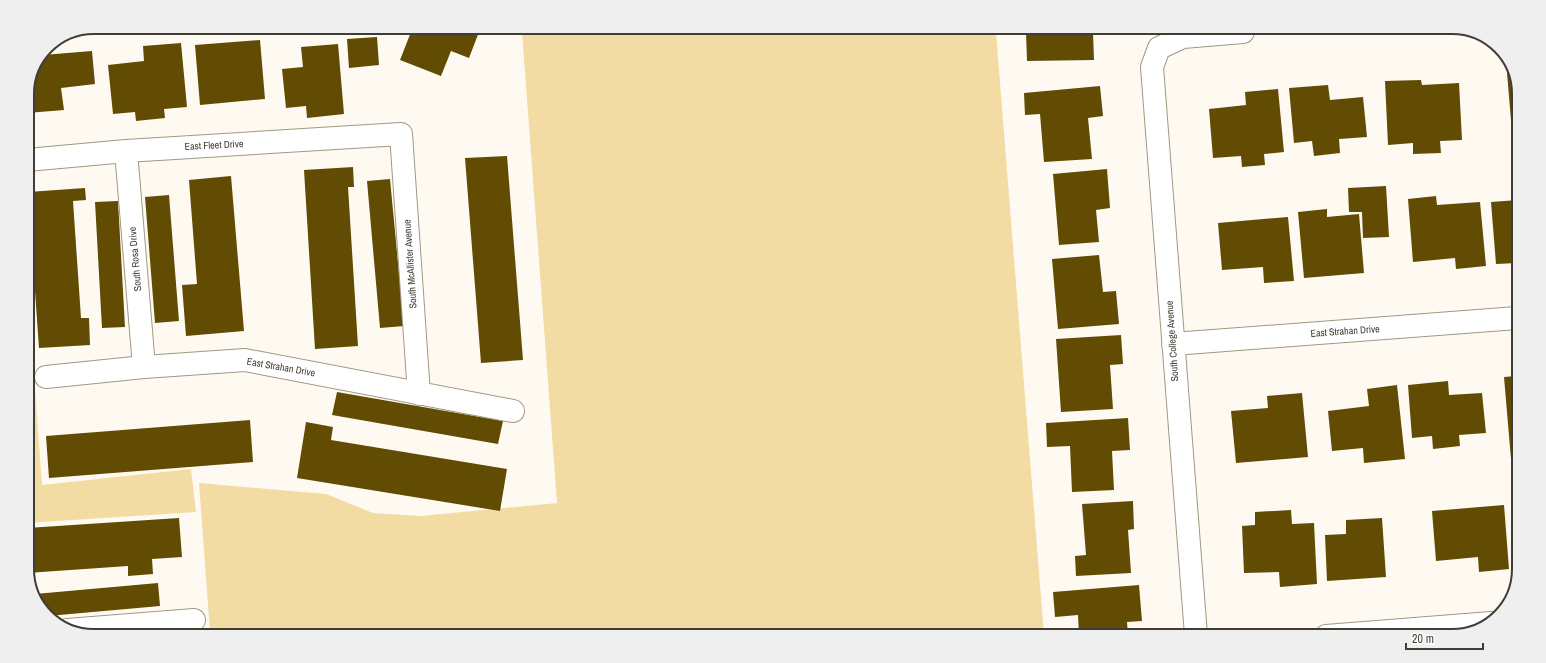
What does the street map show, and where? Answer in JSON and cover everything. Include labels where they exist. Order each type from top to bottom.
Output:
[{"type":"street","name":"South College Avenue","points":[[1196,629],[1152,67],[1159,48],[1183,36],[1213,34]]},
{"type":"street","name":"East Fleet Drive","points":[[34,159],[126,151],[401,134]]},
{"type":"street","name":"South McAllister Avenue","points":[[401,134],[419,394]]},
{"type":"street","name":"South Rosa Drive","points":[[126,151],[144,367]]},
{"type":"street","name":"East Strahan Drive","points":[[1173,344],[1512,318]]},
{"type":"street","name":"East Strahan Drive","points":[[46,376],[245,360],[513,411]]},
{"type":"street","points":[[92,629],[194,620]]},
{"type":"street","points":[[1415,629],[1476,624]]},
{"type":"shaded area","points":[[522,34],[996,34],[1044,629],[210,629],[199,483],[326,494],[373,513],[420,516],[557,503]]},
{"type":"shaded area","points":[[34,375],[42,485],[191,469],[196,512],[34,523]]},
{"type":"building","points":[[410,34],[478,34],[469,58],[451,51],[441,76],[400,60]]},
{"type":"building","points":[[1026,34],[1093,34],[1094,60],[1027,61]]},
{"type":"building","points":[[377,37],[379,65],[349,68],[347,39]]},
{"type":"building","points":[[260,40],[265,99],[200,105],[195,45]]},
{"type":"building","points":[[181,43],[187,107],[164,109],[165,118],[136,121],[135,112],[113,114],[108,65],[144,61],[143,46]]},
{"type":"building","points":[[338,44],[344,114],[307,118],[306,106],[286,108],[282,69],[303,67],[301,47]]},
{"type":"building","points":[[92,51],[95,84],[61,88],[64,110],[34,112],[34,90],[36,78],[44,60],[48,55]]},
{"type":"building","points":[[1507,73],[1510,78],[1512,90],[1512,132]]},
{"type":"building","points":[[1421,80],[1422,85],[1459,83],[1462,140],[1440,141],[1441,153],[1413,154],[1413,143],[1388,145],[1385,81]]},
{"type":"building","points":[[1328,85],[1330,100],[1363,97],[1367,137],[1339,139],[1340,153],[1314,156],[1312,141],[1294,143],[1289,88]]},
{"type":"building","points":[[1100,86],[1103,116],[1088,118],[1092,159],[1044,162],[1040,114],[1025,115],[1024,93]]},
{"type":"building","points":[[1278,89],[1284,152],[1264,154],[1265,165],[1242,167],[1241,156],[1213,158],[1209,109],[1246,105],[1245,92]]},
{"type":"building","points":[[507,156],[523,360],[481,363],[465,158]]},
{"type":"building","points":[[353,167],[354,187],[348,187],[358,346],[315,349],[304,170]]},
{"type":"building","points":[[1107,169],[1110,208],[1096,210],[1099,242],[1059,245],[1053,174]]},
{"type":"building","points":[[231,176],[244,331],[186,336],[182,285],[197,284],[189,180]]},
{"type":"building","points":[[390,179],[404,326],[380,328],[367,181]]},
{"type":"building","points":[[1386,186],[1389,237],[1363,238],[1362,212],[1349,212],[1348,188]]},
{"type":"building","points":[[85,188],[86,200],[73,201],[81,318],[89,318],[90,345],[39,348],[34,277],[34,192]]},
{"type":"building","points":[[169,195],[179,321],[155,323],[145,197]]},
{"type":"building","points":[[1436,196],[1437,205],[1480,202],[1486,266],[1456,269],[1455,258],[1413,262],[1408,199]]},
{"type":"building","points":[[1512,200],[1512,263],[1496,264],[1491,202]]},
{"type":"building","points":[[118,201],[125,327],[102,328],[95,202]]},
{"type":"building","points":[[1327,209],[1327,217],[1359,214],[1364,273],[1304,278],[1298,212]]},
{"type":"building","points":[[1288,217],[1294,281],[1264,283],[1263,267],[1222,270],[1218,223]]},
{"type":"building","points":[[1099,255],[1103,292],[1116,291],[1119,324],[1058,329],[1052,259]]},
{"type":"building","points":[[1121,335],[1123,364],[1110,365],[1113,409],[1061,412],[1056,339]]},
{"type":"building","points":[[1512,376],[1511,459],[1504,377]]},
{"type":"building","points":[[1448,381],[1449,395],[1482,393],[1486,433],[1459,435],[1460,446],[1433,449],[1432,436],[1412,438],[1408,385]]},
{"type":"building","points":[[1397,385],[1405,459],[1364,463],[1363,448],[1332,451],[1328,411],[1369,406],[1367,389]]},
{"type":"building","points":[[337,392],[503,421],[498,444],[332,415]]},
{"type":"building","points":[[1302,393],[1308,457],[1236,463],[1231,411],[1268,408],[1267,396]]},
{"type":"building","points":[[1128,418],[1130,450],[1112,451],[1114,490],[1072,492],[1070,446],[1047,447],[1046,423]]},
{"type":"building","points":[[250,420],[253,462],[49,478],[46,436]]},
{"type":"building","points":[[306,422],[333,427],[331,440],[507,469],[500,511],[297,478]]},
{"type":"building","points":[[1133,501],[1134,529],[1128,530],[1131,573],[1076,576],[1075,556],[1086,555],[1082,504]]},
{"type":"building","points":[[1504,505],[1509,569],[1479,572],[1478,557],[1436,561],[1432,511]]},
{"type":"building","points":[[1291,510],[1292,524],[1314,523],[1317,584],[1280,587],[1279,572],[1244,573],[1242,526],[1255,525],[1255,512]]},
{"type":"building","points":[[179,518],[182,557],[152,559],[153,574],[128,576],[128,566],[34,573],[34,528]]},
{"type":"building","points":[[1382,518],[1386,577],[1327,581],[1325,535],[1346,534],[1346,520]]},
{"type":"building","points":[[158,583],[160,606],[55,615],[44,603],[39,594]]},
{"type":"building","points":[[1139,585],[1142,621],[1127,622],[1128,629],[1079,629],[1078,615],[1055,617],[1053,592]]}]
